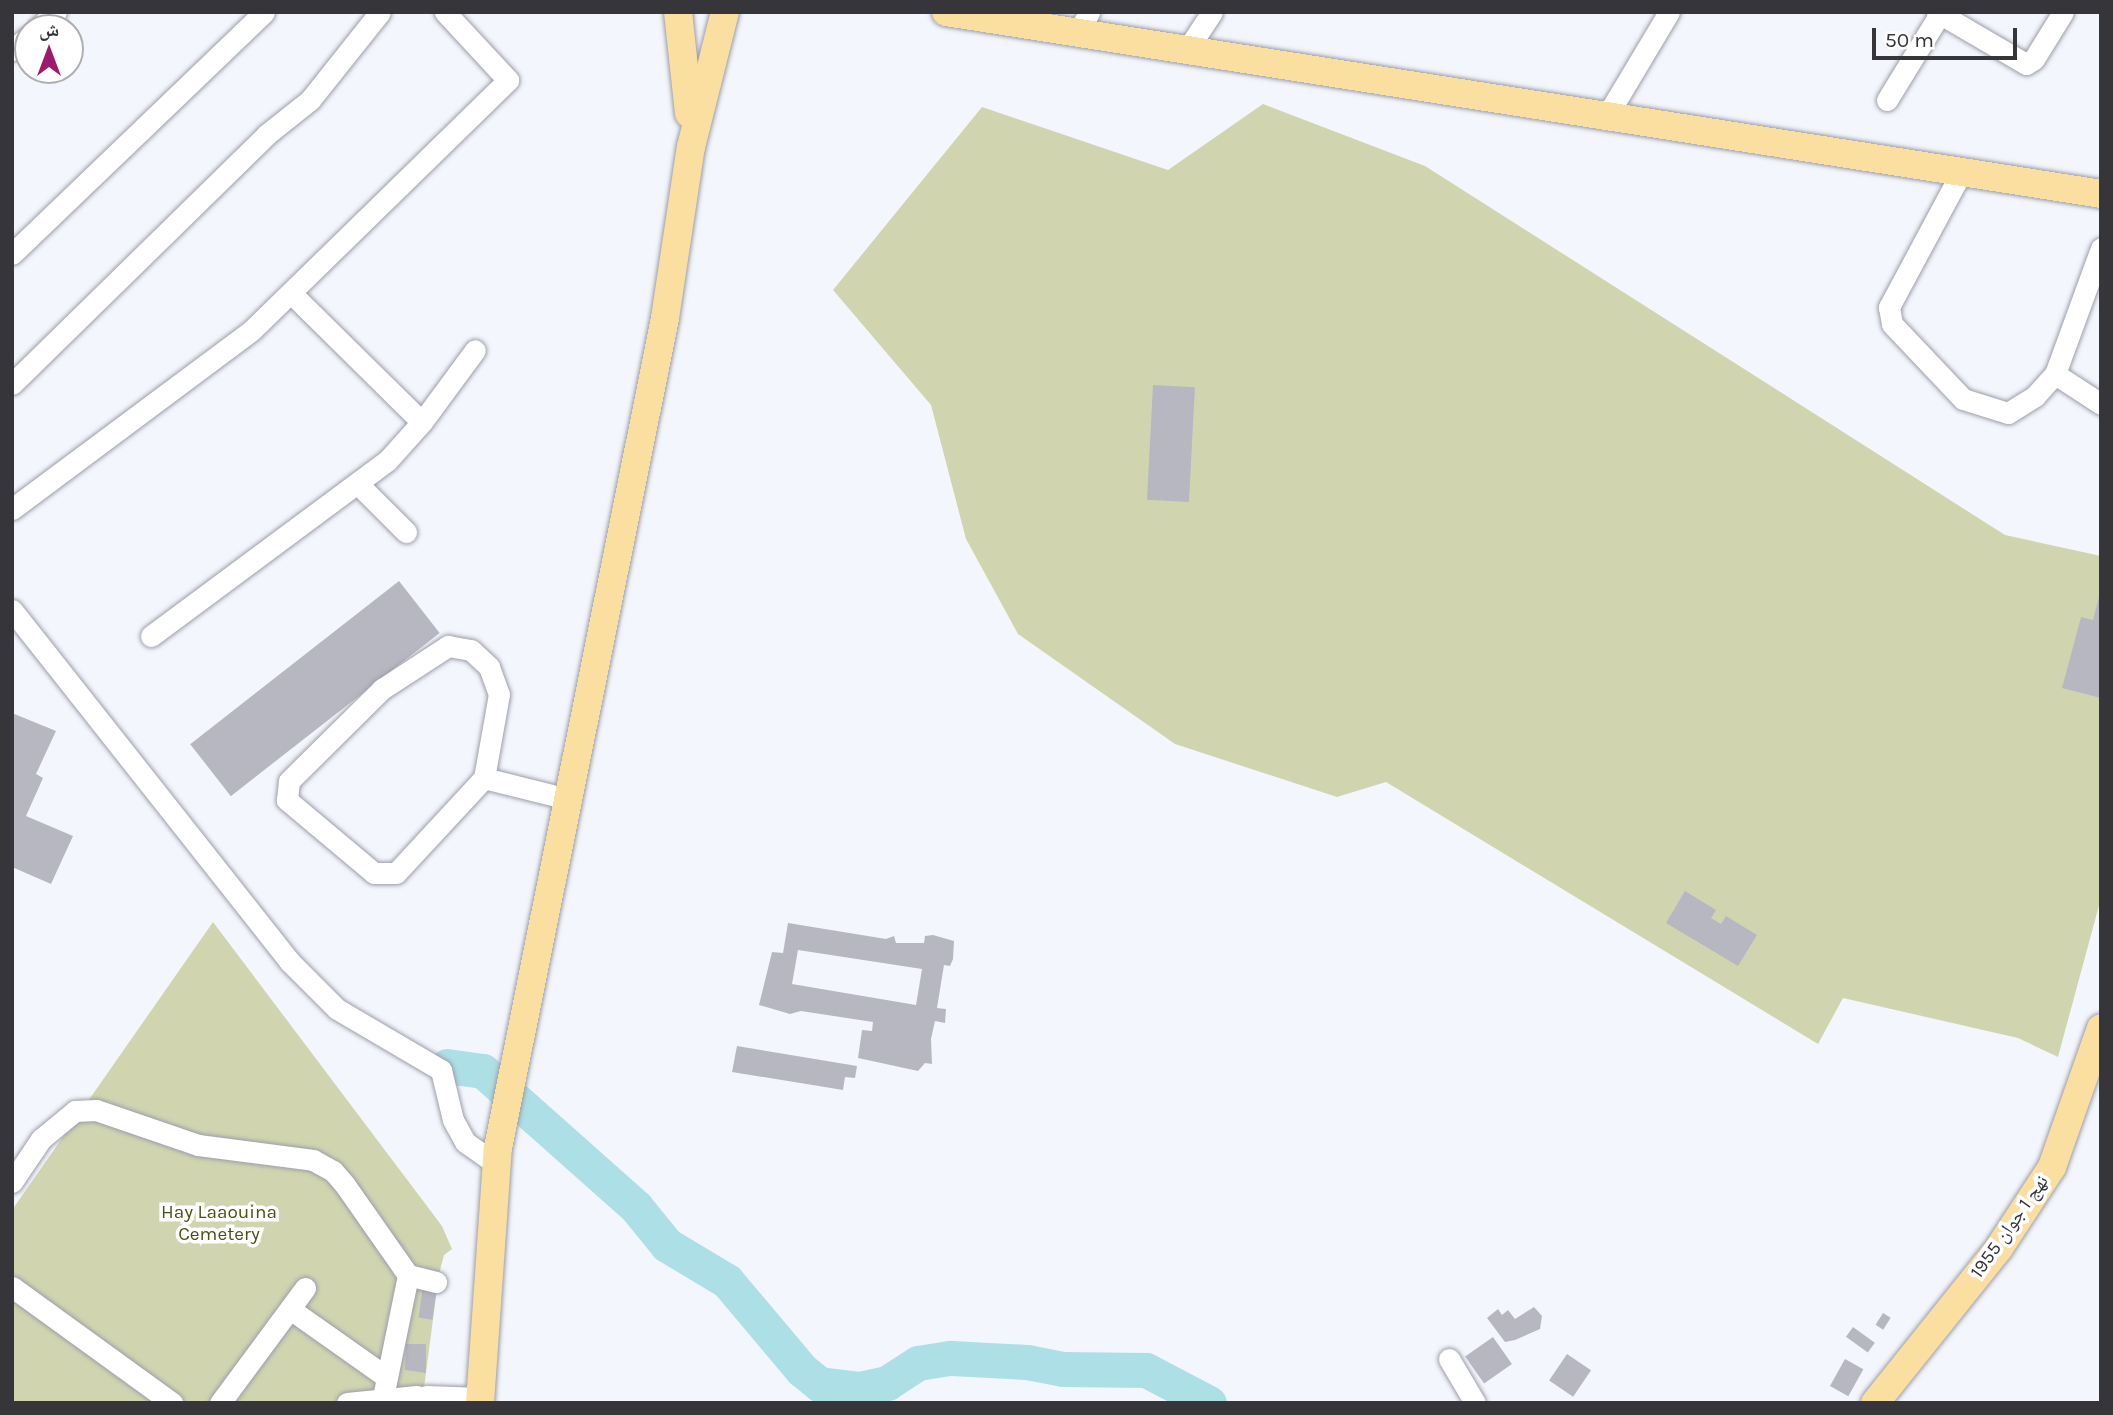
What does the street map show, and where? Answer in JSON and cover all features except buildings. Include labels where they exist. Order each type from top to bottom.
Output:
[{"type":"main road","points":[[678,12],[688,72],[691,147]]},
{"type":"main road","points":[[480,1400],[497,1156],[515,1054],[665,318],[691,147],[725,12]]},
{"type":"main road","points":[[960,13],[1083,23],[1187,50],[1605,119],[1963,169],[2101,194]]},
{"type":"main road","name":"نهج 1 جوان 1955","points":[[1875,1403],[2027,1207],[2052,1167],[2099,1042]]},
{"type":"street","points":[[12,254],[264,12]]},
{"type":"street","points":[[12,384],[266,135],[310,100],[380,12]]},
{"type":"street","points":[[12,509],[252,330],[508,80],[445,12]]},
{"type":"street","points":[[1187,50],[1212,12]]},
{"type":"street","points":[[1605,119],[1669,12]]},
{"type":"street","points":[[1887,100],[1939,13],[2026,64],[2034,59],[2063,12]]},
{"type":"street","points":[[1963,169],[1889,307],[1892,324],[1964,399],[2008,413],[2035,396],[2054,374],[2101,248]]},
{"type":"street","points":[[292,293],[422,422]]},
{"type":"street","points":[[151,636],[358,484],[422,422],[475,350]]},
{"type":"street","points":[[2054,374],[2101,404]]},
{"type":"street","points":[[358,484],[406,532]]},
{"type":"street","points":[[12,610],[289,961],[337,1009],[440,1070],[453,1120],[465,1142],[497,1156]]},
{"type":"street","points":[[448,646],[471,650],[480,658],[489,667],[499,694],[484,778],[396,873],[385,875],[374,873],[287,800],[286,790],[309,756],[382,689],[448,646]]},
{"type":"street","points":[[484,778],[568,799]]},
{"type":"street","points":[[12,1182],[41,1139],[75,1111],[96,1110],[198,1146],[313,1160],[333,1171],[345,1185],[408,1275],[402,1394]]},
{"type":"street","points":[[408,1275],[436,1282]]},
{"type":"street","points":[[12,1287],[172,1403]]},
{"type":"street","points":[[220,1403],[305,1288]]},
{"type":"street","points":[[290,1309],[402,1394]]},
{"type":"street","points":[[1449,1359],[1475,1403]]},
{"type":"street","points":[[348,1403],[402,1394],[480,1400]]},
{"type":"green space","points":[[1263,104],[1425,166],[2005,535],[2101,556],[2101,898],[2058,1057],[2018,1038],[1843,998],[1818,1044],[1386,782],[1337,797],[1175,744],[1018,634],[966,539],[931,405],[833,290],[982,107],[1168,170]]},
{"type":"green space","name":"Hay Laaouina Cemetery","points":[[213,922],[442,1226],[452,1249],[444,1255],[439,1274],[422,1403],[12,1403],[12,1210]]},
{"type":"waterway","points":[[447,1066],[483,1071],[636,1207],[667,1245],[727,1281],[802,1370],[819,1384],[859,1389],[887,1383],[918,1363],[951,1358],[1027,1362],[1062,1369],[1146,1370],[1209,1403]]}]
